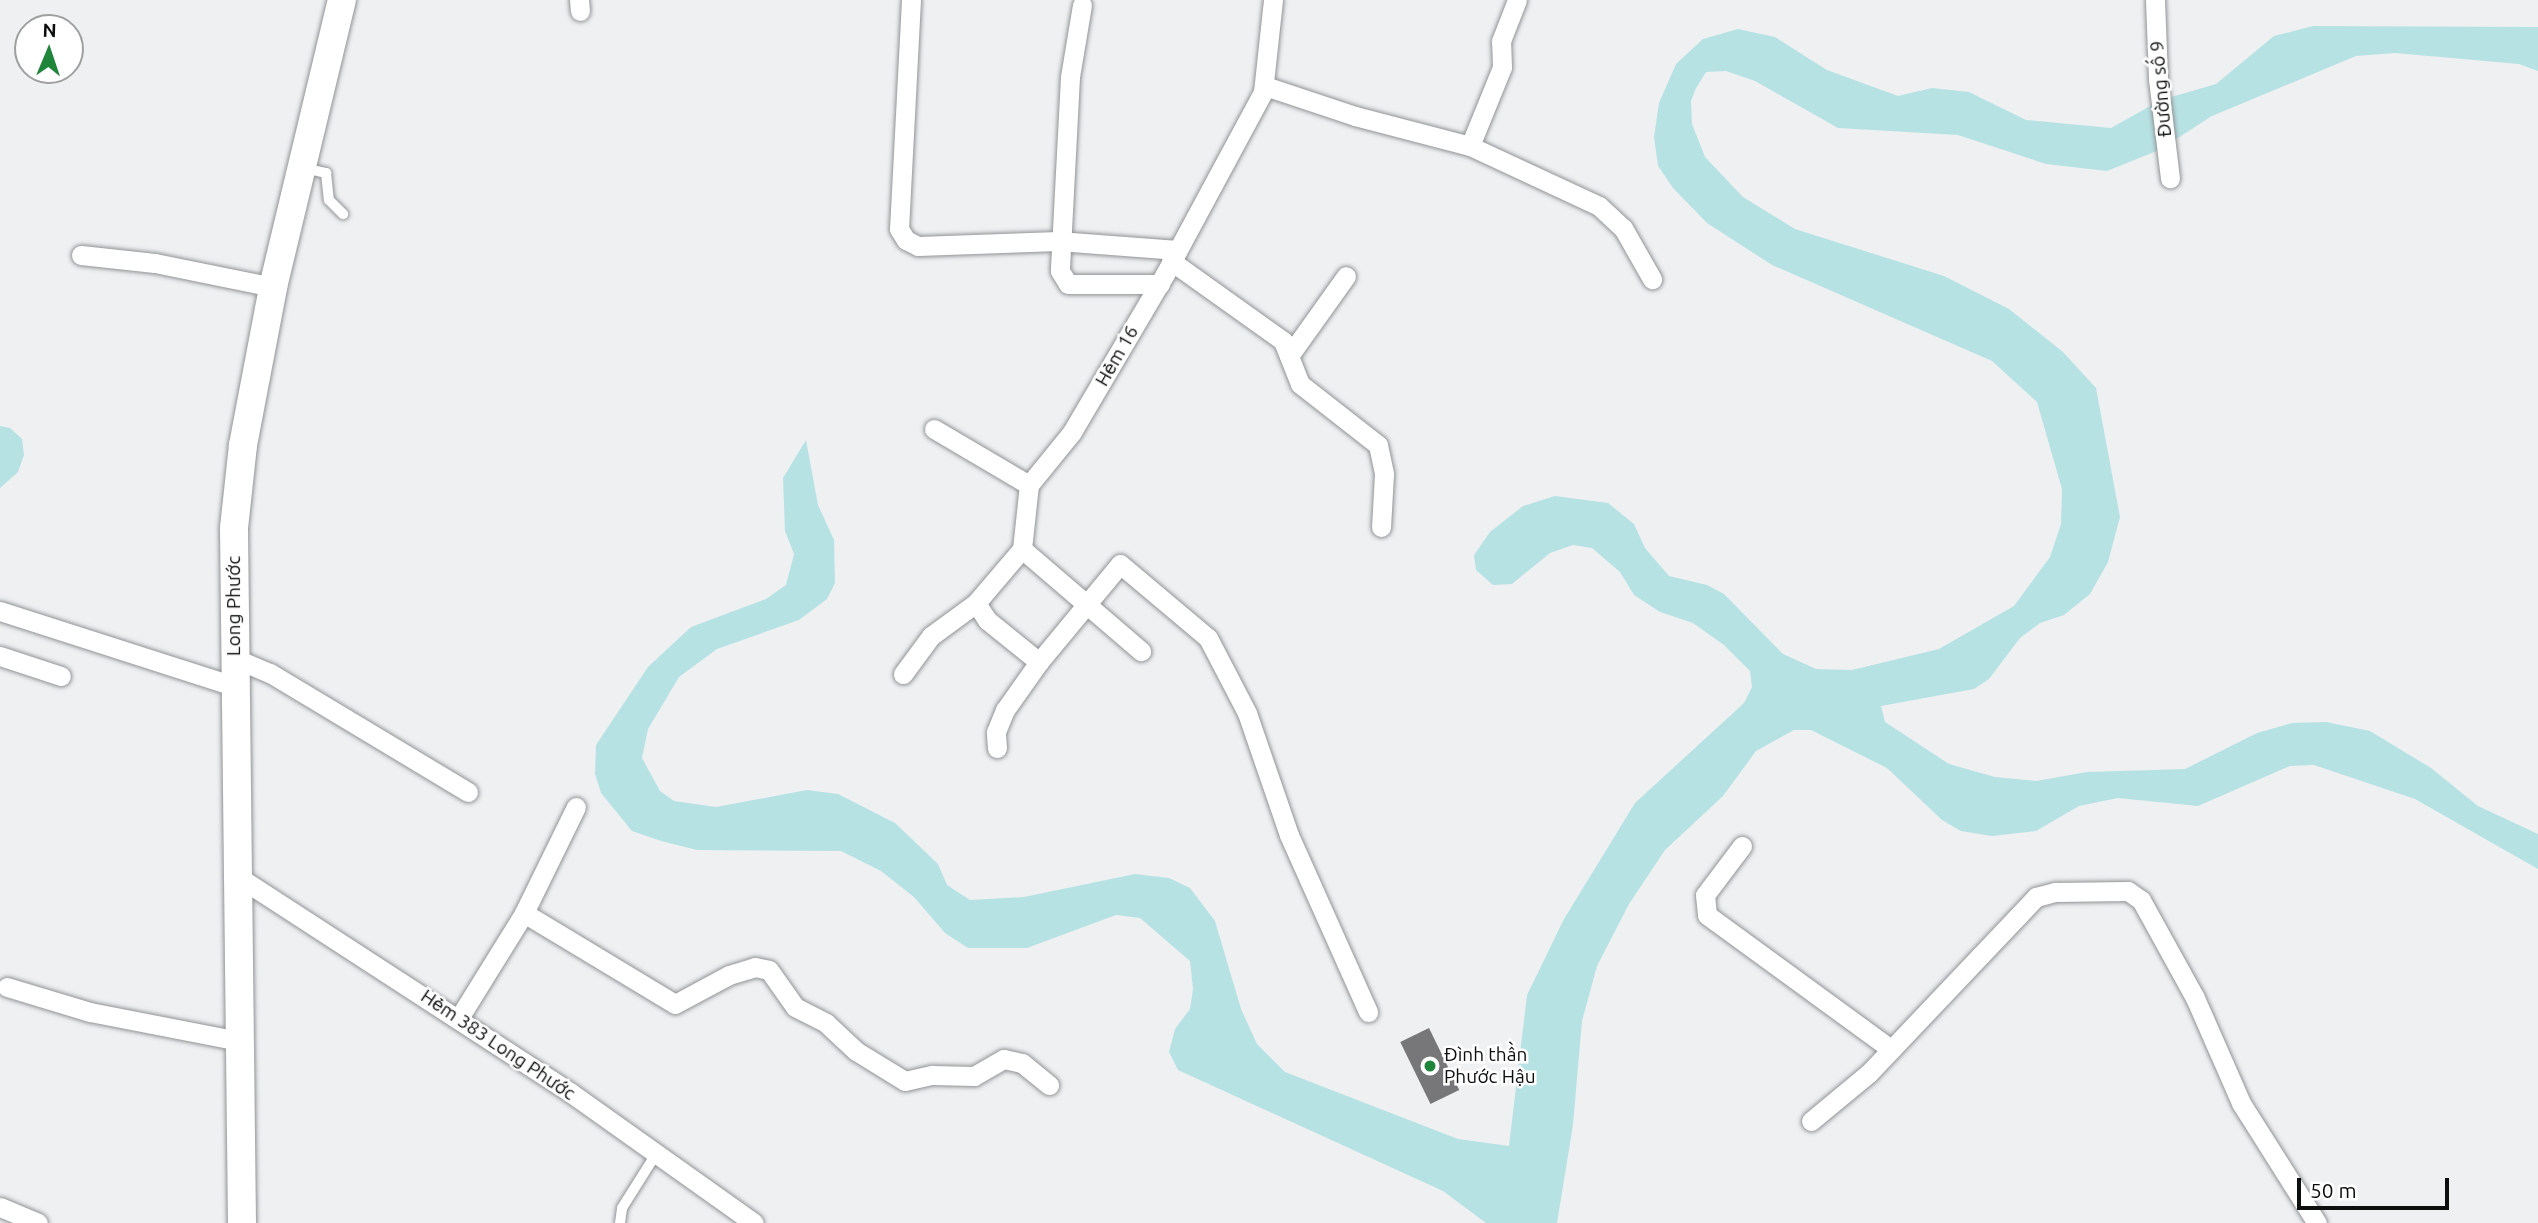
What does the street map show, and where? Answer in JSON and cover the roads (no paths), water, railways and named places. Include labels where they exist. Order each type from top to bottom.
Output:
[{"type":"street","name":"Long Phước","points":[[242,1223],[233,687],[235,514],[243,445],[273,287],[342,0]]},
{"type":"street","points":[[911,0],[899,229],[918,246],[1058,241],[1175,255],[1283,341],[1300,384],[1378,445],[1384,474],[1381,527]]},
{"type":"street","name":"Hẻm 16","points":[[1029,485],[1072,432],[1160,284],[1265,86],[1273,0]]},
{"type":"street","points":[[1470,146],[1502,67],[1501,41],[1517,0]]},
{"type":"street","name":"Đường số 9","points":[[2155,0],[2158,79],[2169,168]]},
{"type":"street","points":[[1082,5],[1070,77],[1058,241],[1059,271],[1068,284],[1160,284]]},
{"type":"street","points":[[1265,86],[1355,116],[1470,146],[1599,206],[1623,228],[1652,279]]},
{"type":"street","points":[[81,254],[156,262],[273,287]]},
{"type":"street","points":[[1289,356],[1346,276]]},
{"type":"street","points":[[903,674],[931,636],[976,603],[1022,549],[1029,485],[934,429]]},
{"type":"street","points":[[1022,549],[1141,651]]},
{"type":"street","points":[[997,748],[996,732],[1005,710],[1039,662],[1120,564],[1208,638],[1247,713],[1289,835],[1368,1012]]},
{"type":"street","points":[[976,603],[987,620],[1039,662]]},
{"type":"street","points":[[0,611],[233,687]]},
{"type":"street","points":[[0,656],[61,676]]},
{"type":"street","points":[[233,658],[270,673],[468,792]]},
{"type":"street","points":[[459,1018],[524,914],[576,807]]},
{"type":"street","points":[[1742,846],[1705,895],[1707,915],[1891,1049]]},
{"type":"street","name":"Hẻm 383 Long Phước","points":[[237,876],[459,1018],[754,1223]]},
{"type":"street","points":[[1811,1121],[1891,1049],[2036,897],[2055,892],[2128,891],[2141,900],[2195,999],[2241,1104],[2317,1223]]},
{"type":"street","points":[[524,914],[675,1004],[729,975],[755,967],[769,970],[795,1007],[826,1023],[856,1051],[905,1081],[932,1075],[974,1076],[1004,1059],[1021,1063],[1049,1086]]},
{"type":"street","points":[[7,987],[90,1012],[239,1041]]},
{"type":"street","points":[[0,1207],[38,1223]]},
{"type":"lane","points":[[300,167],[326,173],[329,200],[343,214]]},
{"type":"lane","points":[[623,1222],[622,1208],[656,1154]]},
{"type":"water","points":[[2313,26],[2538,27],[2538,71],[2519,64],[2395,53],[2356,56],[2212,116],[2159,150],[2107,171],[2046,164],[1958,135],[1838,128],[1755,81],[1726,71],[1706,72],[1691,101],[1692,124],[1705,157],[1743,197],[1795,229],[1944,276],[2009,309],[2063,352],[2096,388],[2120,517],[2108,562],[2090,594],[2064,615],[2040,623],[2020,638],[1989,679],[1974,689],[1881,706],[1885,722],[1949,764],[1995,777],[2036,781],[2087,772],[2185,769],[2257,733],[2292,723],[2326,722],[2370,731],[2431,768],[2478,806],[2538,834],[2538,869],[2415,799],[2314,765],[2290,766],[2198,806],[2118,798],[2079,806],[2036,831],[1992,836],[1961,831],[1942,820],[1887,768],[1811,730],[1794,730],[1756,751],[1723,796],[1665,850],[1629,904],[1597,966],[1582,1021],[1573,1125],[1557,1223],[1486,1223],[1443,1191],[1178,1070],[1169,1052],[1175,1029],[1190,1009],[1193,989],[1190,961],[1140,918],[1116,915],[1027,948],[968,948],[945,933],[914,897],[881,871],[841,851],[697,850],[632,831],[601,793],[595,774],[596,745],[648,667],[691,627],[766,599],[786,585],[794,554],[785,531],[783,478],[806,440],[818,505],[834,540],[835,583],[827,599],[799,620],[717,649],[679,677],[648,729],[642,758],[660,791],[674,801],[716,807],[807,790],[838,794],[895,823],[938,864],[947,885],[970,900],[1024,897],[1135,874],[1169,878],[1190,888],[1215,921],[1241,1009],[1257,1044],[1285,1072],[1458,1139],[1509,1146],[1527,995],[1564,919],[1635,803],[1744,703],[1752,687],[1750,671],[1724,645],[1693,623],[1660,612],[1634,595],[1620,572],[1592,548],[1573,545],[1550,553],[1512,584],[1493,585],[1476,570],[1474,555],[1490,532],[1523,506],[1555,496],[1608,503],[1634,524],[1645,548],[1669,576],[1707,585],[1724,594],[1783,654],[1816,669],[1852,670],[1939,649],[2014,606],[2050,557],[2061,524],[2062,489],[2037,402],[1992,361],[1772,265],[1707,223],[1673,188],[1658,166],[1654,137],[1659,103],[1676,64],[1703,39],[1738,29],[1775,37],[1827,70],[1898,96],[1932,88],[1969,92],[2026,120],[2111,128],[2161,100],[2216,84],[2274,36]]},
{"type":"water","points":[[0,426],[10,428],[22,439],[24,455],[18,472],[0,488]]},
{"type":"place","name":"Đình thần Phước Hậu","points":[[1430,1066]]}]
